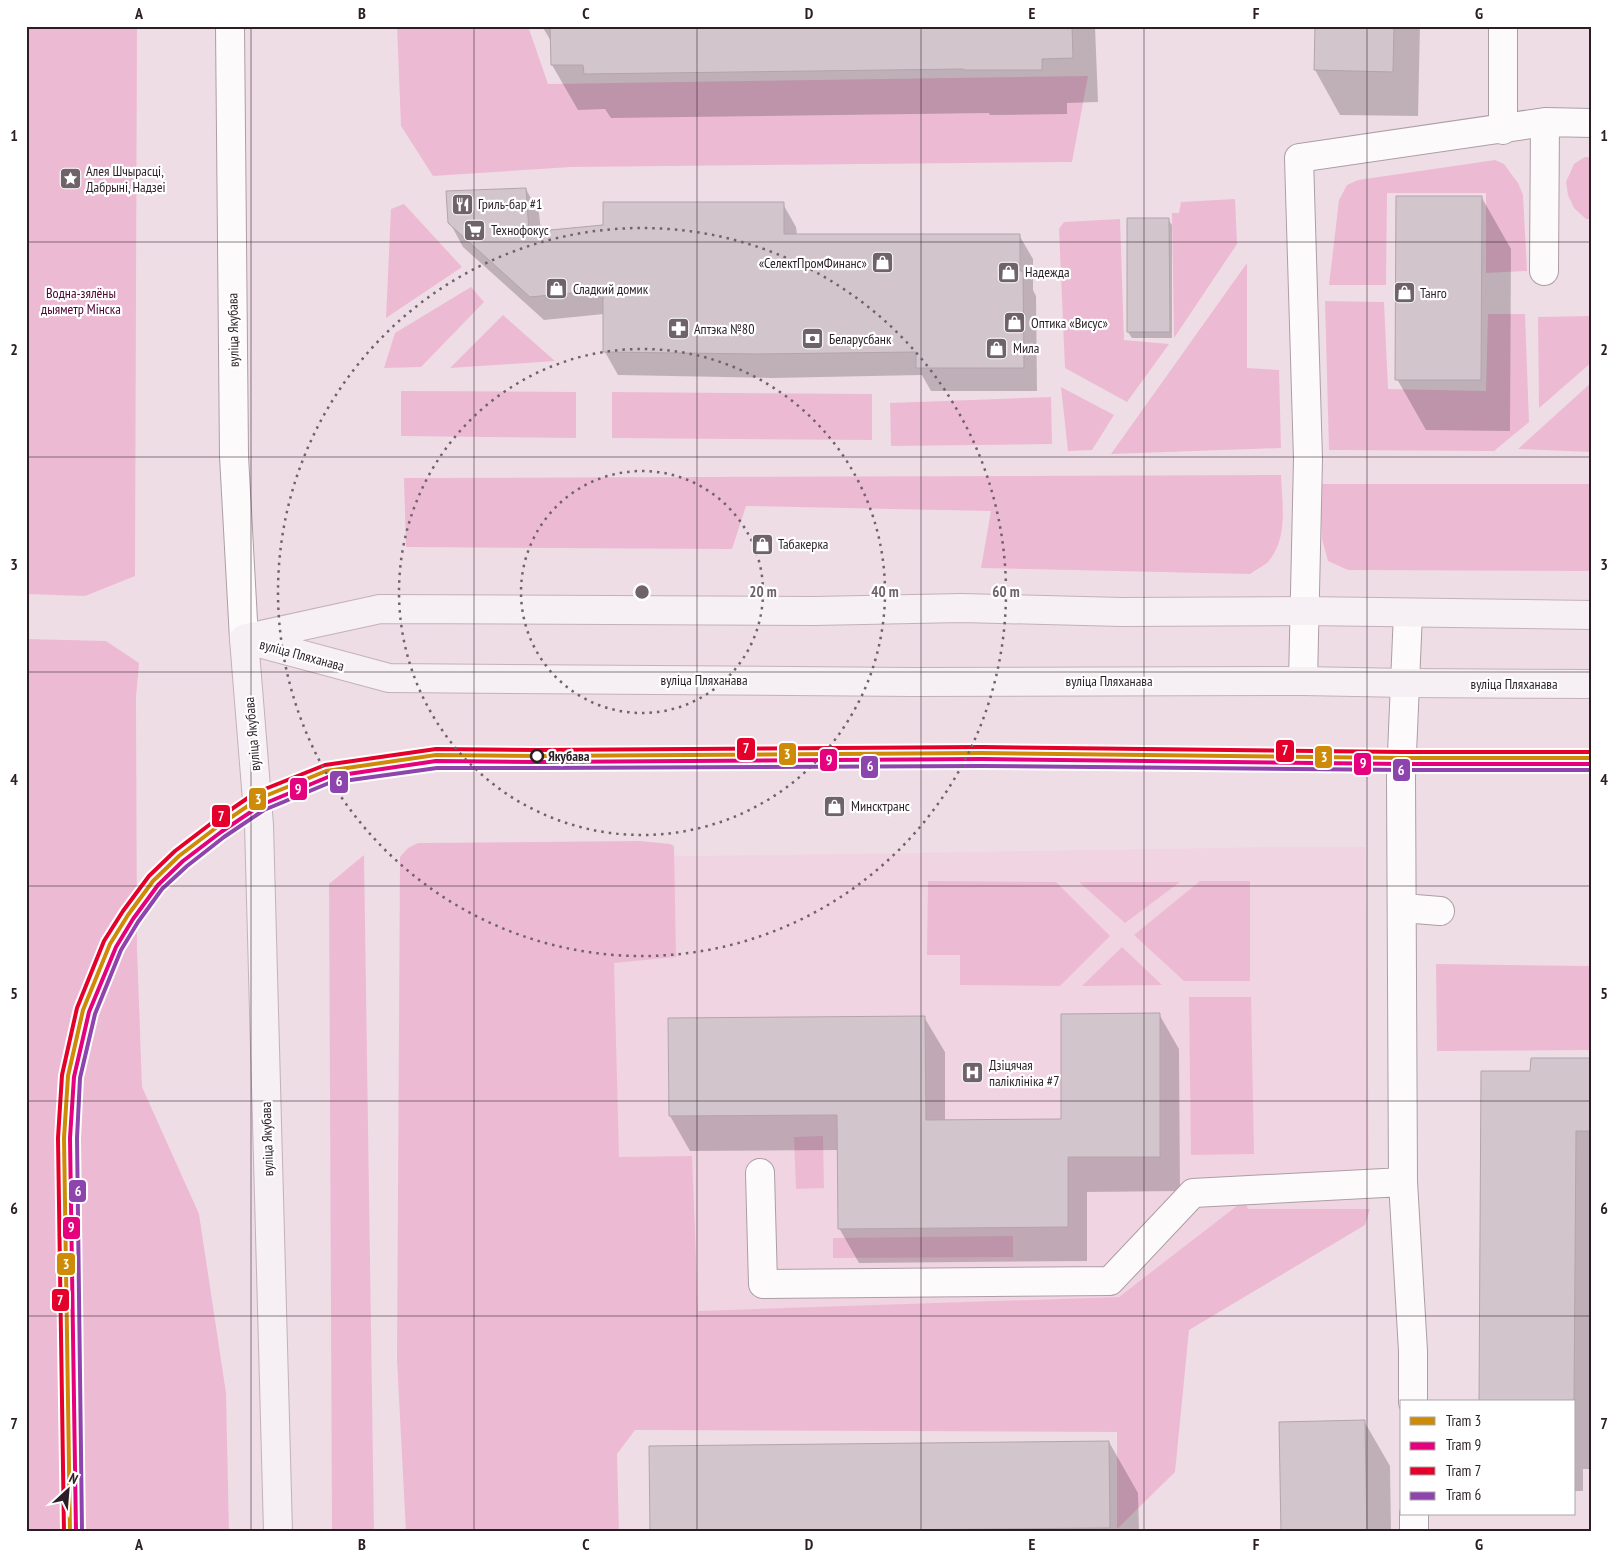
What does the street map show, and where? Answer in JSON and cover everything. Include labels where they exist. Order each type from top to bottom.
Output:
[{"type":"main road","name":"вуліца Пляханава","points":[[244,639],[380,609],[814,611],[962,608],[1122,612],[1304,611],[1592,614]]},
{"type":"main road","name":"вуліца Пляханава","points":[[244,639],[389,678],[912,682],[1303,681],[1592,684]]},
{"type":"main road","name":"вуліца Якубава","points":[[244,639],[258,816],[278,1532]]},
{"type":"street","name":"вуліца Якубава","points":[[230,26],[234,456],[244,639]]},
{"type":"street","points":[[1503,26],[1503,130]]},
{"type":"street","points":[[1544,271],[1545,122]]},
{"type":"street","points":[[1303,681],[1308,459],[1300,158],[1503,130],[1545,122],[1592,123]]},
{"type":"street","points":[[1408,613],[1401,777],[1403,1182],[1413,1351],[1413,1400]]},
{"type":"street","points":[[1403,908],[1440,911]]},
{"type":"street","points":[[760,1173],[763,1284],[1110,1281],[1193,1193],[1403,1182]]},
{"type":"street","points":[[1414,1516],[1414,1532]]},
{"type":"shaded area","name":"Дзіцячая паліклініка #7","points":[[1365,847],[1370,1209],[1247,1209],[1121,1306],[689,1316],[580,1188],[578,963],[668,855]]},
{"type":"green space","name":"Водна-зялёны дыяметр Мінска","points":[[26,26],[137,26],[135,576],[85,596],[26,594]]},
{"type":"green space","points":[[397,26],[528,26],[548,84],[1088,76],[1072,162],[571,167],[433,176],[401,126]]},
{"type":"green space","points":[[1585,157],[1592,157],[1592,219],[1586,219],[1574,208],[1568,195],[1566,182],[1574,164]]},
{"type":"green space","points":[[1495,160],[1504,164],[1518,183],[1523,195],[1527,271],[1486,273],[1486,193],[1387,193],[1386,285],[1329,285],[1339,200],[1347,185],[1358,180]]},
{"type":"green space","points":[[1235,199],[1237,244],[1174,338],[1172,213],[1179,213],[1181,202]]},
{"type":"green space","points":[[404,204],[462,267],[386,318],[391,209]]},
{"type":"green space","points":[[1120,219],[1124,340],[1169,344],[1127,402],[1065,368],[1059,229],[1064,222]]},
{"type":"green space","points":[[1247,263],[1247,368],[1279,370],[1281,448],[1111,454]]},
{"type":"green space","points":[[471,287],[484,302],[421,367],[384,368],[395,333]]},
{"type":"green space","points":[[1325,301],[1384,302],[1388,389],[1486,391],[1488,314],[1525,314],[1529,422],[1494,451],[1329,450]]},
{"type":"green space","points":[[503,315],[555,361],[450,368]]},
{"type":"green space","points":[[1592,316],[1592,362],[1539,408],[1538,317]]},
{"type":"green space","points":[[1592,382],[1592,452],[1518,449]]},
{"type":"green space","points":[[1061,387],[1114,415],[1092,450],[1068,451]]},
{"type":"green space","points":[[401,391],[576,392],[576,438],[401,436]]},
{"type":"green space","points":[[612,392],[872,394],[872,440],[612,438]]},
{"type":"green space","points":[[1051,397],[1052,444],[891,446],[890,403]]},
{"type":"green space","points":[[1281,475],[1283,521],[1279,543],[1267,563],[1250,574],[981,568],[991,511],[746,506],[732,549],[406,547],[404,478]]},
{"type":"green space","points":[[1320,484],[1592,484],[1592,571],[1348,570],[1328,561],[1322,539]]},
{"type":"green space","points":[[26,639],[106,641],[139,663],[136,697],[137,949],[142,1087],[199,1214],[226,1393],[229,1532],[26,1532]]},
{"type":"green space","points":[[640,841],[674,846],[676,957],[614,963],[619,1157],[692,1156],[698,1311],[1119,1297],[1238,1205],[1246,1204],[1248,1209],[1370,1209],[1365,1225],[1189,1330],[1175,1472],[1117,1529],[1117,1432],[635,1430],[617,1454],[619,1532],[406,1532],[397,1360],[400,857],[408,848],[418,843]]},
{"type":"green space","points":[[364,855],[374,1532],[332,1532],[329,884]]},
{"type":"green space","points":[[928,881],[1056,882],[1110,936],[1060,986],[960,985],[960,955],[927,955]]},
{"type":"green space","points":[[1200,881],[1250,881],[1250,981],[1184,981],[1134,935]]},
{"type":"green space","points":[[1079,882],[1180,882],[1125,923]]},
{"type":"green space","points":[[1122,947],[1162,985],[1082,986]]},
{"type":"green space","points":[[1436,964],[1592,966],[1592,1050],[1437,1051]]},
{"type":"green space","points":[[1189,997],[1251,997],[1254,1154],[1191,1155]]},
{"type":"green space","points":[[823,1136],[824,1188],[796,1189],[794,1137]]},
{"type":"green space","points":[[1013,1236],[1013,1257],[833,1258],[833,1238]]},
{"type":"building","points":[[550,26],[1072,26],[1073,58],[1042,59],[1042,70],[963,69],[584,74],[583,65],[551,65]]},
{"type":"building","points":[[1315,26],[1394,26],[1393,72],[1314,70]]},
{"type":"building","points":[[526,188],[529,232],[603,225],[603,202],[784,202],[784,234],[1020,234],[1020,271],[1023,271],[1024,368],[916,368],[916,352],[757,354],[603,352],[603,290],[530,297],[448,223],[446,191]]},
{"type":"building","points":[[1396,196],[1482,196],[1481,380],[1395,380]]},
{"type":"building","points":[[1127,218],[1169,218],[1170,332],[1127,332]]},
{"type":"building","points":[[1160,1013],[1160,1157],[1068,1157],[1068,1227],[838,1229],[837,1115],[669,1116],[668,1018],[925,1016],[926,1120],[1061,1119],[1061,1014]]},
{"type":"building","points":[[1531,1058],[1592,1058],[1592,1131],[1576,1131],[1574,1400],[1479,1400],[1481,1071],[1530,1071]]},
{"type":"building","points":[[1365,1420],[1367,1532],[1281,1532],[1279,1422]]},
{"type":"building","points":[[1109,1441],[1110,1528],[650,1532],[649,1446]]},
{"type":"tram line","name":"7","points":[[64,1532],[58,1138],[62,1075],[77,1008],[104,941],[149,876],[175,851],[255,793],[325,765],[436,749],[982,747],[1403,752],[1592,752]]},
{"type":"tram line","name":"3","points":[[70,1532],[64,1138],[68,1076],[83,1010],[110,944],[153,881],[179,856],[258,799],[326,771],[436,755],[982,753],[1403,758],[1592,758]]},
{"type":"tram line","name":"9","points":[[76,1532],[70,1138],[74,1077],[89,1012],[116,947],[133,919],[158,885],[183,861],[261,805],[328,777],[436,761],[982,759],[1403,764],[1592,764]]},
{"type":"tram line","name":"6","points":[[82,1532],[77,1138],[80,1078],[95,1014],[121,950],[138,922],[162,889],[187,866],[224,837],[264,810],[329,783],[437,768],[982,766],[1592,770]]},
{"type":"place","name":"Алея Шчырасці, Дабрыні, Надзеі","points":[[70,179]]},
{"type":"place","name":"Гриль-бар #1","points":[[462,204]]},
{"type":"place","name":"Технофокус","points":[[475,230]]},
{"type":"place","name":"«СелектПромФинанс»","points":[[883,263]]},
{"type":"place","name":"Надежда","points":[[1009,272]]},
{"type":"place","name":"Сладкий домик","points":[[557,289]]},
{"type":"place","name":"Танго","points":[[1404,293]]},
{"type":"place","name":"Оптика «Висус»","points":[[1015,323]]},
{"type":"place","name":"Аптэка №80","points":[[678,329]]},
{"type":"place","name":"Беларусбанк","points":[[813,339]]},
{"type":"place","name":"Мила","points":[[997,348]]},
{"type":"place","name":"Табакерка","points":[[762,544]]},
{"type":"place","name":"Якубава","points":[[537,756]]},
{"type":"place","name":"Минсктранс","points":[[835,806]]},
{"type":"place","name":"Дзіцячая паліклініка #7","points":[[973,1073]]}]
